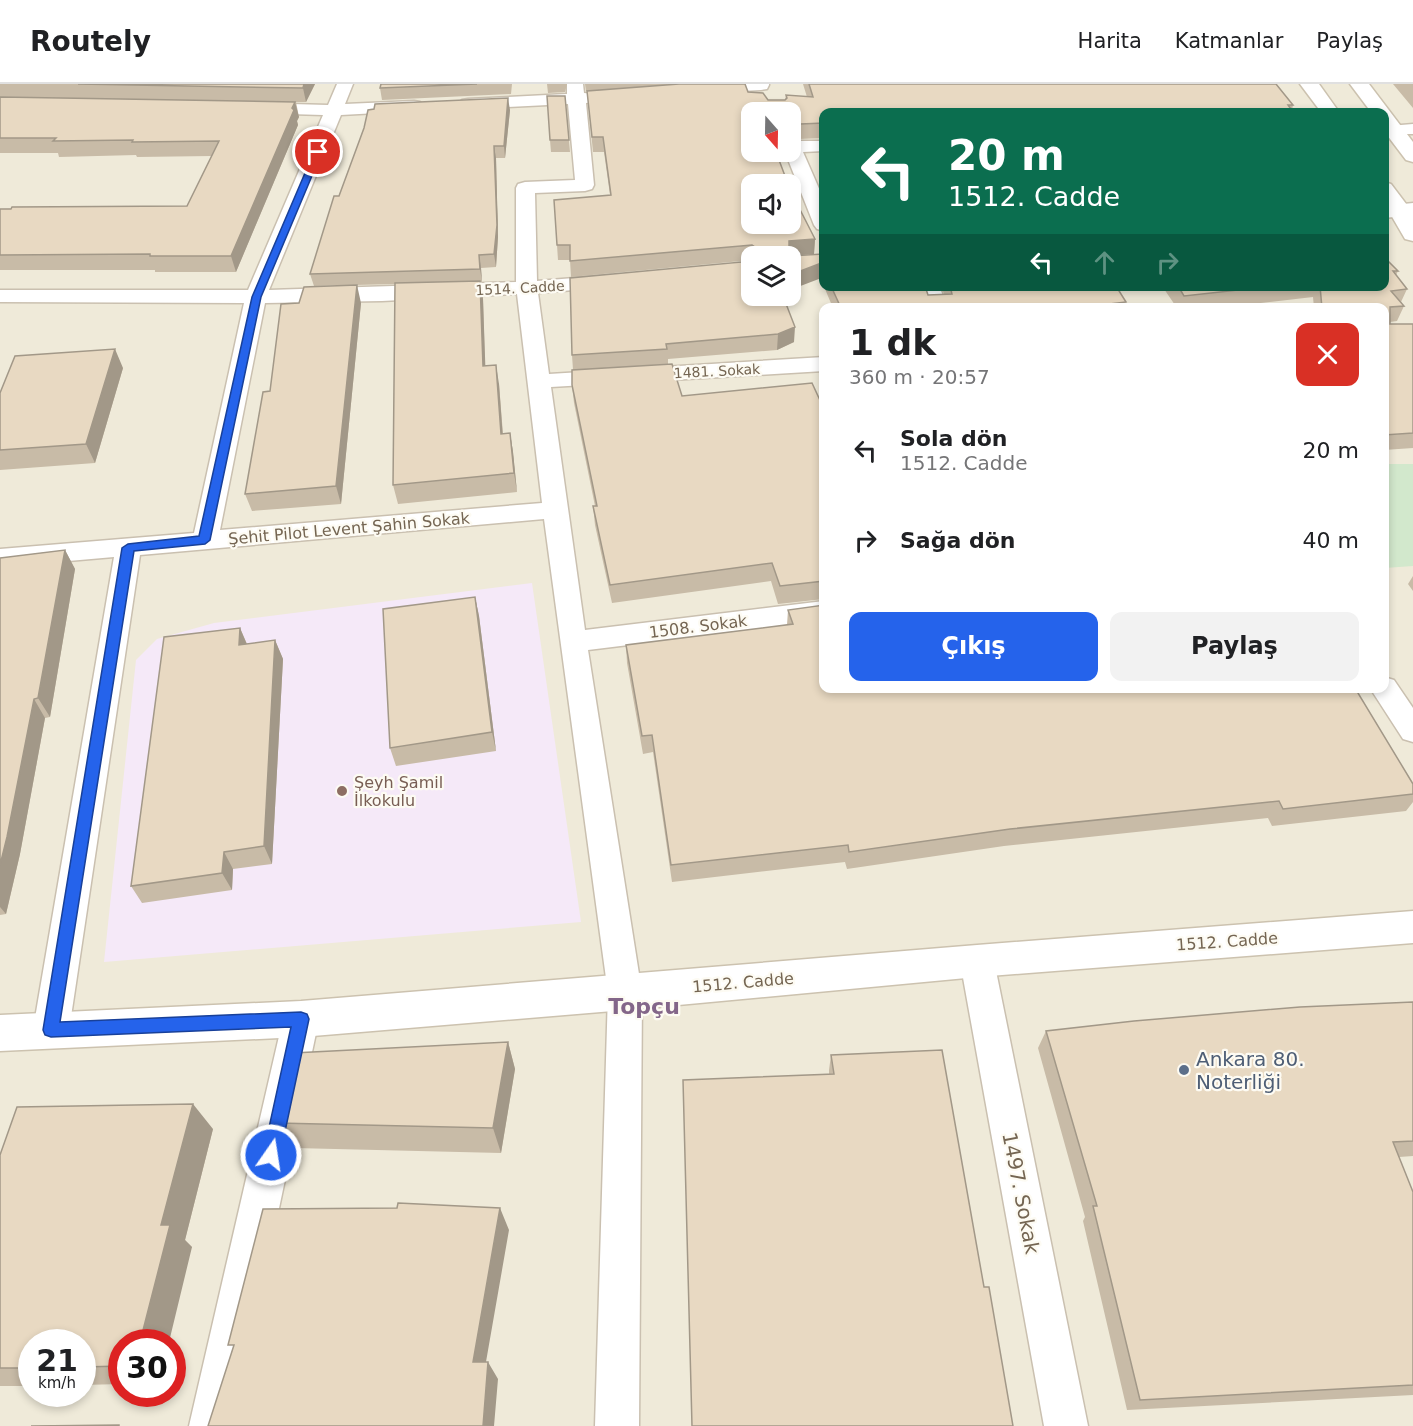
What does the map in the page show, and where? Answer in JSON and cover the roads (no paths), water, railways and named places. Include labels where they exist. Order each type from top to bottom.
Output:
[{"type":"street","points":[[205,540],[256,297],[345,84]]},
{"type":"street","points":[[1309,84],[1327,108]]},
{"type":"street","points":[[1359,84],[1378,108]]},
{"type":"street","points":[[692,90],[761,85],[770,102]]},
{"type":"street","points":[[450,105],[576,91],[600,97]]},
{"type":"street","points":[[576,91],[585,185],[525,188],[527,289],[573,642],[625,993],[617,1426]]},
{"type":"street","points":[[243,108],[335,110],[427,106]]},
{"type":"street","points":[[1397,125],[1413,156]]},
{"type":"street","points":[[801,145],[819,146]]},
{"type":"street","points":[[799,162],[819,212]]},
{"type":"street","points":[[1389,195],[1413,234]]},
{"type":"street","name":"1514. Cadde","points":[[0,296],[256,297],[527,289],[633,279]]},
{"type":"street","name":"1481. Sokak","points":[[538,381],[819,364]]},
{"type":"street","name":"Şehit Pilot Levent Şahin Sokak","points":[[0,558],[555,510]]},
{"type":"street","points":[[51,1030],[128,548]]},
{"type":"street","name":"1508. Sokak","points":[[573,642],[819,612]]},
{"type":"street","points":[[1387,693],[1413,731]]},
{"type":"street","name":"1512. Cadde","points":[[0,1033],[301,1019],[977,961],[1413,927]]},
{"type":"street","name":"1497. Sokak","points":[[977,961],[1066,1426]]},
{"type":"street","points":[[211,1426],[301,1019]]},
{"type":"place","name":"Şeyh Şamil İlkokulu","points":[[342,791]]},
{"type":"place","name":"Ankara 80. Noterliği","points":[[1184,1070]]},
{"type":"district","name":"Topçu","points":[[644,1006]]}]
